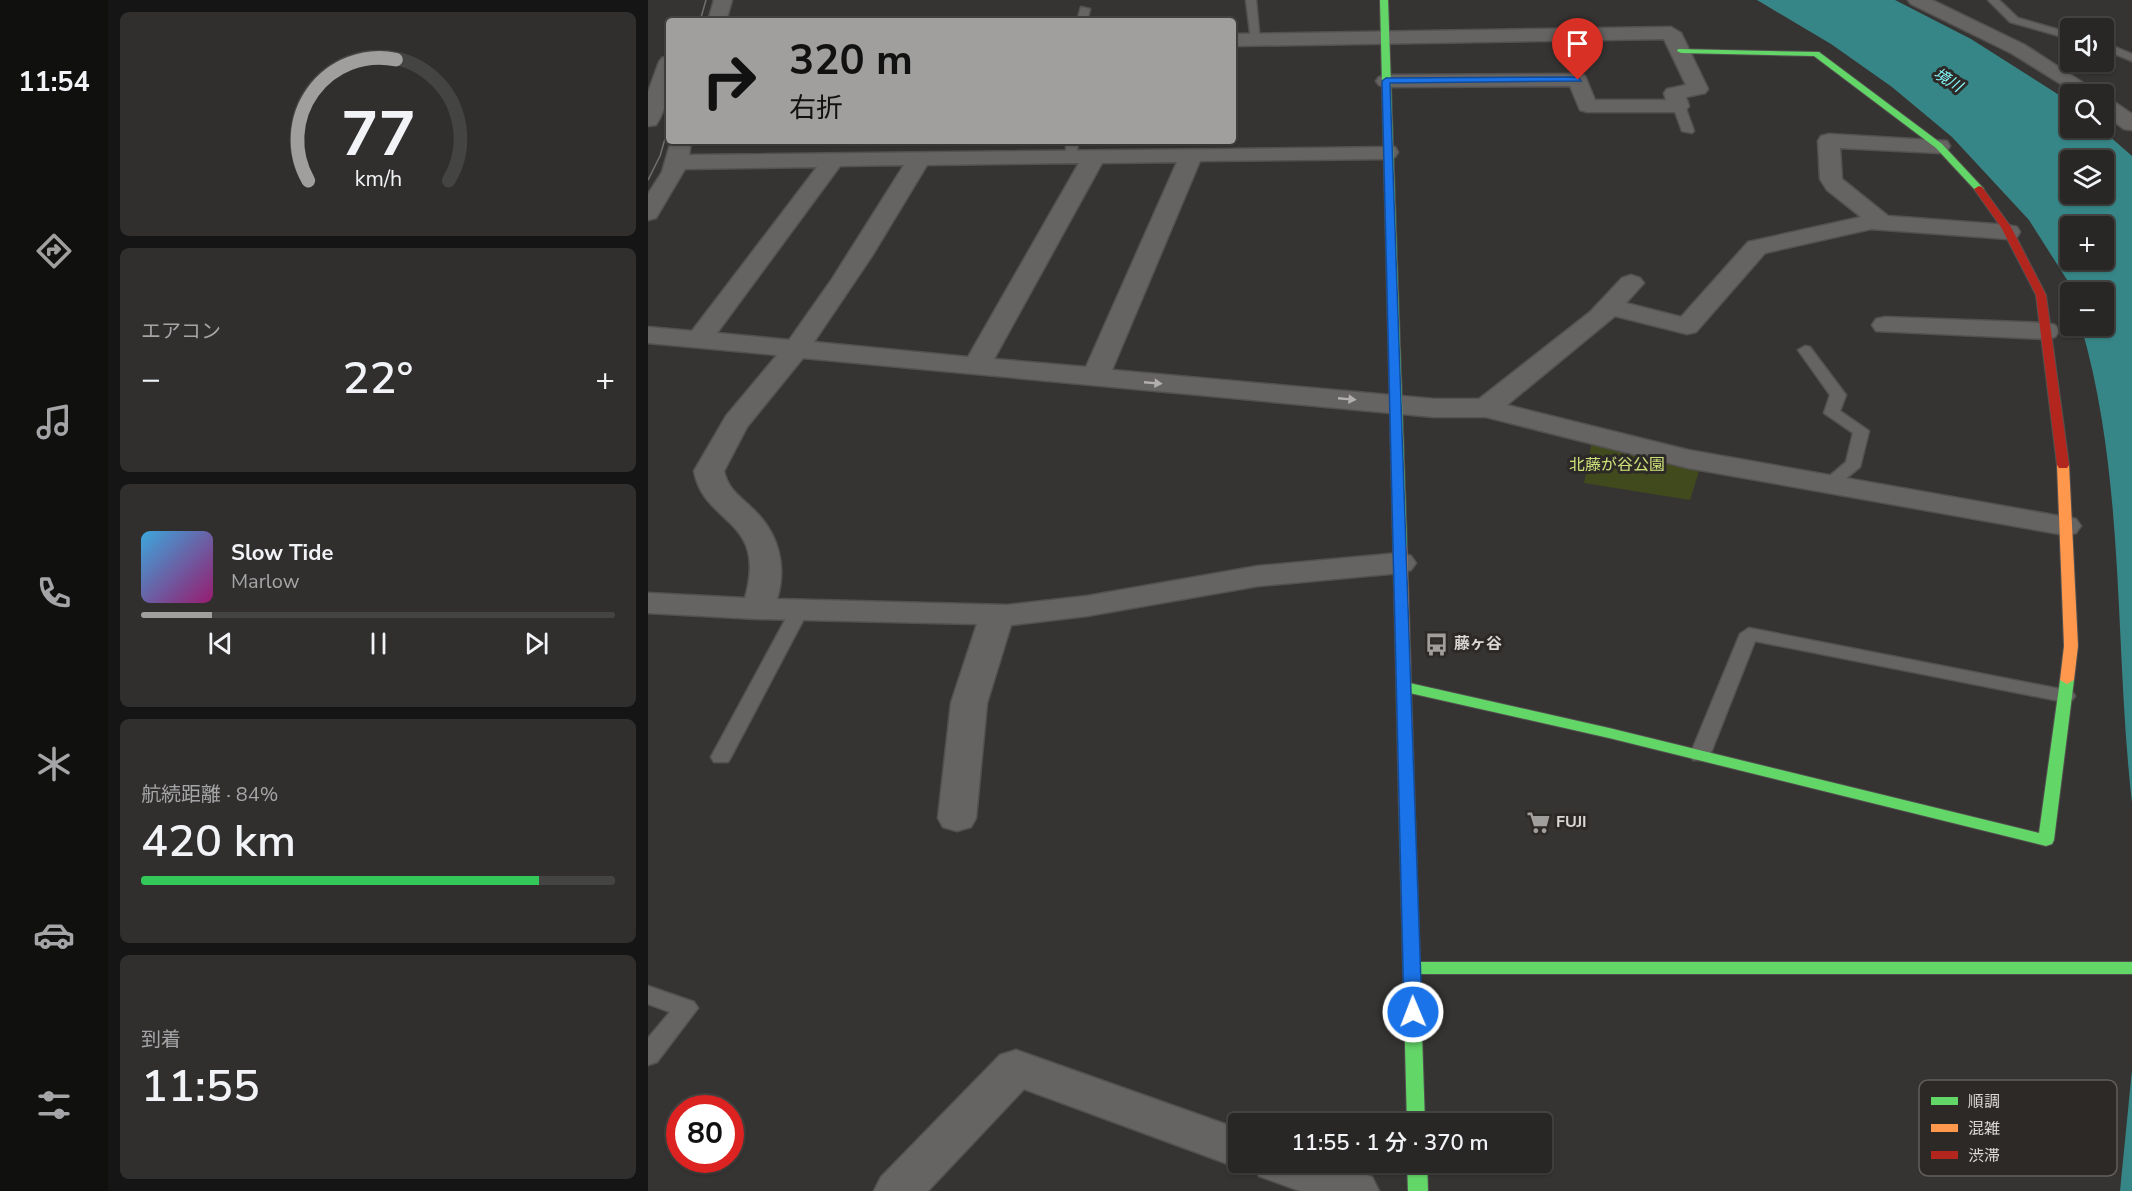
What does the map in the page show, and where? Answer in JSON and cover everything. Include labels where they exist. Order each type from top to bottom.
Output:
[{"type":"main road","points":[[1384,0],[1416,1113]]},
{"type":"main road","points":[[1405,687],[1700,755],[2046,840],[2071,646],[2062,453],[2041,295],[2008,232],[1976,184],[1939,146],[1816,54],[1681,51]]},
{"type":"main road","points":[[1412,968],[2132,968]]},
{"type":"main road","points":[[1417,1173],[1418,1191]]},
{"type":"street","points":[[718,18],[723,0]]},
{"type":"street","points":[[1917,0],[2018,49],[2074,84]]},
{"type":"street","points":[[1236,40],[1671,33],[1698,89],[1674,93],[1679,106],[1587,106],[1578,80],[1386,81]]},
{"type":"street","points":[[648,59],[666,56]]},
{"type":"street","points":[[648,120],[666,70]]},
{"type":"street","points":[[2114,111],[2132,124]]},
{"type":"street","points":[[1881,222],[1835,185],[1831,179],[1829,141],[1939,146]]},
{"type":"street","points":[[648,213],[662,193],[679,152],[833,161],[870,151],[919,160],[1079,152],[1191,156],[1387,152]]},
{"type":"street","points":[[976,367],[1079,152]]},
{"type":"street","points":[[1095,378],[1191,156]]},
{"type":"street","points":[[758,609],[767,585],[763,549],[755,530],[714,489],[709,471],[726,438],[796,350],[855,263],[919,160]]},
{"type":"street","points":[[699,340],[833,161]]},
{"type":"street","points":[[1666,350],[1757,247],[1799,240],[1871,222],[2008,232]]},
{"type":"street","points":[[1486,408],[1599,318],[1631,283]]},
{"type":"street","points":[[1609,307],[1687,327]]},
{"type":"street","points":[[1885,325],[2046,331]]},
{"type":"street","points":[[648,335],[1434,408],[1486,408],[1688,459],[2065,526]]},
{"type":"street","points":[[648,603],[799,611],[997,614],[1087,606],[1258,576],[1400,563]]},
{"type":"street","points":[[957,818],[969,703],[997,614]]},
{"type":"street","points":[[898,1191],[1016,1068],[1228,1145]]},
{"type":"street","points":[[1306,1173],[1355,1191]]},
{"type":"lane","points":[[1251,0],[1256,40]]},
{"type":"lane","points":[[1993,0],[2014,20],[2060,33]]},
{"type":"lane","points":[[1083,18],[1085,9]]},
{"type":"lane","points":[[2114,50],[2132,58]]},
{"type":"lane","points":[[1679,106],[1688,131]]},
{"type":"lane","points":[[1805,350],[1838,395],[1832,413],[1861,430],[1854,464],[1827,485]]},
{"type":"lane","points":[[721,757],[799,611]]},
{"type":"lane","points":[[1700,755],[1749,634],[1942,674],[2065,696]]},
{"type":"lane","points":[[648,994],[686,1008],[648,1055]]},
{"type":"green space","name":"北藤が谷公園","points":[[1593,436],[1702,462],[1690,500],[1584,483]]},
{"type":"water","name":"境川","points":[[1757,0],[1895,0],[1971,39],[2060,96],[2060,138],[2111,138],[2132,156],[2132,803],[2126,743],[2112,503],[2095,384],[2083,336],[2114,336],[2114,282],[2068,282],[2061,270],[2114,270],[2114,216],[2060,216],[2060,269],[2029,220],[1952,137],[1892,87],[1831,44]]},
{"type":"water","points":[[2132,1070],[2132,1191],[2120,1191]]},
{"type":"tram line","points":[[701,18],[706,0]]},
{"type":"tram line","points":[[648,180],[660,156],[666,135]]},
{"type":"traffic: fast","points":[[1384,0],[1400,546]]},
{"type":"traffic: fast","points":[[1681,51],[1816,54],[1939,146],[1979,189]]},
{"type":"traffic: fast","points":[[1405,687],[1609,733],[2046,840],[2067,680]]},
{"type":"traffic: fast","points":[[1407,811],[1416,1113]]},
{"type":"traffic: fast","points":[[1412,968],[2132,968]]},
{"type":"traffic: fast","points":[[1417,1173],[1418,1191]]},
{"type":"traffic: slow","points":[[2063,465],[2071,646],[2067,680]]},
{"type":"traffic: slow","points":[[1400,546],[1407,811]]},
{"type":"traffic: jam","points":[[1979,189],[2006,227],[2041,295],[2063,465]]},
{"type":"place","name":"藤ヶ谷","points":[[1436,644]]},
{"type":"place","name":"FUJI","points":[[1538,822]]},
{"type":"route","points":[[1413,1012],[1386,81],[1578,80]]}]
